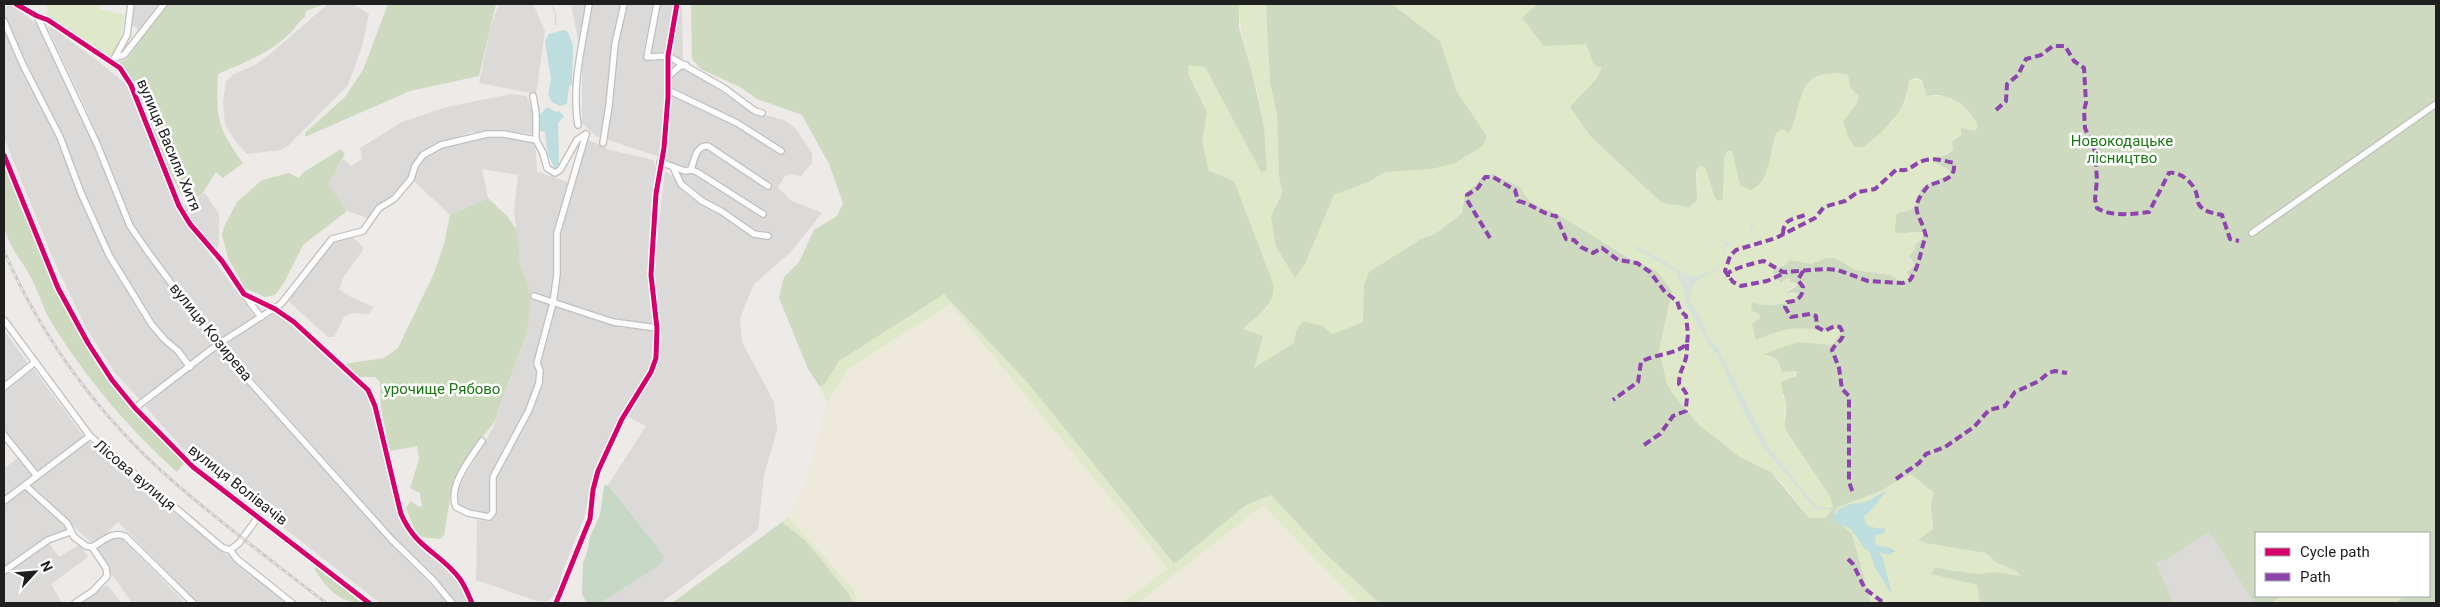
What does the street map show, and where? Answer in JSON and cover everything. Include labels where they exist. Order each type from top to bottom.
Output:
[{"type":"street","name":"вулиця Василя Хитя","points":[[16,4],[48,20],[113,60],[120,68],[127,77],[179,206],[190,224],[222,261],[261,317]]},
{"type":"street","points":[[113,60],[127,35],[131,4]]},
{"type":"street","points":[[113,60],[124,55],[164,4]]},
{"type":"street","points":[[578,125],[576,113],[581,40],[589,4]]},
{"type":"street","points":[[603,143],[609,106],[615,44],[624,4]]},
{"type":"street","points":[[657,4],[647,57],[668,56],[724,88],[755,111],[762,113]]},
{"type":"street","points":[[556,603],[590,519],[593,490],[598,471],[626,412],[651,372],[658,346],[651,275],[660,162],[664,148],[669,76],[668,56],[677,4]]},
{"type":"street","name":"вулиця Козирева","points":[[37,16],[97,144],[130,226],[217,345],[392,540],[433,580],[452,603]]},
{"type":"street","points":[[4,21],[23,65],[60,138],[81,193],[109,255],[152,324],[165,340],[178,351],[190,367]]},
{"type":"street","points":[[669,76],[680,66],[686,65]]},
{"type":"street","points":[[668,90],[737,123],[781,151]]},
{"type":"street","points":[[482,441],[458,481],[453,501],[456,507],[484,517],[490,517],[493,512],[493,477],[513,443],[539,384],[540,371],[537,363],[553,303],[557,274],[557,233],[586,134],[577,140],[560,170],[555,173],[547,168],[543,153],[536,140],[536,113],[532,96]]},
{"type":"street","points":[[2252,233],[2436,104]]},
{"type":"street","points":[[135,408],[217,345],[275,309],[332,239],[363,231],[379,208],[394,199],[411,179],[415,166],[423,155],[441,145],[487,134],[504,134],[536,140]]},
{"type":"street","points":[[691,170],[698,150],[708,146],[768,186]]},
{"type":"street","name":"вулиця Волівачів","points":[[4,155],[37,238],[72,315],[101,364],[135,408],[193,467],[369,603]]},
{"type":"street","points":[[660,162],[685,172],[691,170],[763,214]]},
{"type":"street","points":[[673,167],[681,184],[702,202],[721,211],[754,234],[768,236]]},
{"type":"street","points":[[244,294],[275,309],[294,322],[368,390],[375,406],[401,514],[419,543],[460,579],[472,603]]},
{"type":"street","points":[[534,296],[613,322],[640,324],[657,328]]},
{"type":"street","name":"Лісова вулиця","points":[[4,320],[34,363],[90,436],[223,548],[230,550],[237,559],[292,603]]},
{"type":"street","points":[[4,387],[34,363]]},
{"type":"street","points":[[4,435],[37,476]]},
{"type":"street","points":[[4,501],[90,436]]},
{"type":"street","points":[[26,486],[67,523],[70,532],[79,542],[92,547],[106,568],[107,576],[105,580],[75,603]]},
{"type":"street","points":[[230,550],[239,543],[258,517]]},
{"type":"street","points":[[4,571],[48,540],[70,532]]},
{"type":"street","points":[[92,547],[110,534],[125,536],[193,603]]},
{"type":"shaded area","points":[[11,4],[39,26],[93,140],[128,228],[214,345],[190,364],[154,324],[111,255],[4,17],[4,8]]},
{"type":"shaded area","points":[[132,4],[160,4],[140,31],[130,24]]},
{"type":"shaded area","points":[[328,4],[353,4],[369,14],[362,47],[348,85],[288,146],[280,150],[247,154],[225,125],[223,102],[226,81],[234,74],[255,65],[269,55]]},
{"type":"shaded area","points":[[499,4],[533,4],[545,31],[536,94],[479,83],[491,26]]},
{"type":"shaded area","points":[[571,4],[682,4],[683,67],[753,112],[784,120],[796,129],[812,153],[812,163],[801,176],[792,174],[785,176],[778,187],[790,200],[822,213],[790,253],[754,284],[740,318],[742,342],[774,402],[777,430],[764,475],[758,530],[661,603],[600,603],[654,569],[664,556],[608,485],[646,426],[627,416],[655,369],[659,348],[658,313],[653,273],[665,171],[676,179],[666,159],[596,136],[582,123],[582,60]]},
{"type":"shaded area","points":[[4,25],[49,117],[64,155],[129,291],[186,364],[186,367],[140,400],[115,373],[86,328],[54,261],[4,138]]},
{"type":"shaded area","points":[[50,26],[126,84],[176,208],[255,317],[220,342],[179,290],[134,225],[86,109],[48,28]]},
{"type":"shaded area","points":[[511,94],[526,96],[533,110],[533,134],[505,131],[472,132],[440,142],[422,154],[408,178],[370,219],[347,211],[327,184],[343,159],[351,166],[362,159],[360,148],[402,122],[446,107]]},
{"type":"shaded area","points":[[488,136],[535,142],[537,172],[569,182],[554,245],[555,273],[552,300],[530,293],[520,263],[514,208],[518,175],[482,169],[488,198],[450,215],[413,180],[417,167],[425,156],[443,146]]},
{"type":"shaded area","points":[[587,139],[610,150],[653,160],[658,171],[655,194],[653,324],[608,319],[555,302],[558,240]]},
{"type":"shaded area","points":[[205,193],[219,214],[219,243],[216,252],[208,245],[181,208]]},
{"type":"shaded area","points":[[1752,224],[1755,224],[1748,236],[1727,246],[1722,260],[1724,242],[1733,243],[1747,236]]},
{"type":"shaded area","points":[[346,236],[352,237],[364,248],[343,278],[339,289],[351,297],[374,307],[369,314],[352,313],[344,317],[334,337],[328,337],[288,301],[334,240]]},
{"type":"shaded area","points":[[1626,243],[1645,250],[1684,273],[1696,277],[1719,266],[1718,270],[1709,273],[1694,283],[1689,301],[1699,315],[1707,335],[1719,350],[1768,446],[1817,507],[1826,508],[1826,510],[1815,509],[1765,450],[1746,417],[1717,354],[1711,348],[1686,304],[1685,293],[1675,271]]},
{"type":"shaded area","points":[[530,297],[550,304],[535,362],[539,372],[532,396],[520,423],[492,474],[490,485],[491,512],[487,516],[457,504],[457,493],[493,428],[527,332]]},
{"type":"shaded area","points":[[949,304],[1168,568],[1123,603],[858,603],[853,589],[788,517],[805,485],[827,402],[848,369]]},
{"type":"shaded area","points":[[556,306],[622,328],[654,329],[655,346],[648,370],[621,415],[594,474],[584,518],[563,570],[558,589],[549,601],[537,601],[476,580],[477,520],[490,521],[495,515],[495,480],[538,393],[543,378],[540,363]]},
{"type":"shaded area","points":[[275,313],[283,316],[365,390],[373,406],[399,515],[418,546],[459,579],[470,603],[457,603],[404,548],[223,345]]},
{"type":"shaded area","points":[[4,330],[29,365],[4,384]]},
{"type":"shaded area","points":[[217,349],[449,603],[380,603],[184,450],[144,405]]},
{"type":"shaded area","points":[[32,367],[84,437],[37,472],[4,433],[4,389]]},
{"type":"shaded area","points":[[88,441],[128,476],[287,603],[198,603],[118,522],[94,545],[30,485]]},
{"type":"shaded area","points":[[19,457],[34,475],[4,498],[4,469]]},
{"type":"shaded area","points":[[26,488],[64,523],[65,531],[47,537],[4,568],[4,504]]},
{"type":"shaded area","points":[[1263,505],[1359,603],[1138,603]]},
{"type":"shaded area","points":[[2209,532],[2254,603],[2174,603],[2156,563],[2168,559]]},
{"type":"shaded area","points":[[110,536],[119,536],[185,603],[132,603],[96,552],[95,548]]},
{"type":"shaded area","points":[[49,543],[59,557],[79,545],[88,557],[51,584],[62,603],[4,603],[4,574]]},
{"type":"shaded area","points":[[108,585],[121,603],[80,603],[103,587]]},
{"type":"green space","points":[[46,4],[100,4],[100,9],[125,15],[120,42],[111,60],[44,16],[48,10]]},
{"type":"green space","points":[[164,4],[325,4],[306,11],[305,17],[273,47],[218,74],[217,101],[220,122],[228,140],[243,163],[223,178],[216,172],[202,194],[186,204],[152,137],[130,78],[119,62],[127,59]]},
{"type":"green space","points":[[388,4],[496,4],[479,76],[410,91],[305,137],[305,133],[345,97],[363,70]]},
{"type":"green space","name":"Новокодацьке лісництво","points":[[691,4],[1239,4],[1239,28],[1253,76],[1264,127],[1267,171],[1261,172],[1205,67],[1189,65],[1188,74],[1207,112],[1202,142],[1209,171],[1234,181],[1273,283],[1272,298],[1269,304],[1243,329],[1263,336],[1254,368],[1294,343],[1296,331],[1303,321],[1322,326],[1333,334],[1363,322],[1364,285],[1369,272],[1421,239],[1435,234],[1462,213],[1465,193],[1478,183],[1479,179],[1493,174],[1520,187],[1526,197],[1537,206],[1557,214],[1629,258],[1657,271],[1672,291],[1659,350],[1667,384],[1673,394],[1699,425],[1740,457],[1771,472],[1809,518],[1825,518],[1833,508],[1830,496],[1785,429],[1786,403],[1781,382],[1796,376],[1797,371],[1782,372],[1777,359],[1764,354],[1798,342],[1832,345],[1841,334],[1840,328],[1834,327],[1823,332],[1805,328],[1789,329],[1756,340],[1752,324],[1759,319],[1760,315],[1751,310],[1752,302],[1775,305],[1796,298],[1798,293],[1785,293],[1797,286],[1797,283],[1790,282],[1790,279],[1787,278],[1781,283],[1773,272],[1776,268],[1786,265],[1790,260],[1812,264],[1826,258],[1835,258],[1856,270],[1890,275],[1900,281],[1908,281],[1911,278],[1906,272],[1915,265],[1909,256],[1915,249],[1915,245],[1922,239],[1923,232],[1897,233],[1895,231],[1896,215],[1910,210],[1916,205],[1921,188],[1950,174],[1950,170],[1936,163],[1934,158],[1948,154],[1953,150],[1952,142],[1961,135],[1961,128],[1975,131],[1978,126],[1968,111],[1955,100],[1941,95],[1927,95],[1922,80],[1916,78],[1909,80],[1904,102],[1888,126],[1864,147],[1855,147],[1849,139],[1843,121],[1856,105],[1859,96],[1850,87],[1848,75],[1837,73],[1825,74],[1815,77],[1804,90],[1789,133],[1782,129],[1776,133],[1766,173],[1758,186],[1751,190],[1740,185],[1732,151],[1727,151],[1724,158],[1723,199],[1719,201],[1715,198],[1705,167],[1700,166],[1696,170],[1697,201],[1689,207],[1662,203],[1591,137],[1570,107],[1597,78],[1602,68],[1594,65],[1586,44],[1544,46],[1522,18],[1537,4],[2436,4],[2436,603],[2395,603],[2403,597],[2430,597],[2430,532],[2255,532],[2255,597],[2280,597],[2272,603],[2254,603],[2209,532],[2168,559],[2156,563],[2174,603],[1980,603],[1977,585],[1931,574],[1936,567],[1980,574],[1994,572],[2021,576],[2016,571],[1997,563],[1986,553],[1918,540],[1933,529],[1931,507],[1934,493],[1912,475],[1876,493],[1838,507],[1834,513],[1843,526],[1852,534],[1871,603],[1379,603],[1327,555],[1271,495],[1246,505],[1174,564],[1028,383],[944,294],[839,361],[825,384],[820,387],[808,369],[779,298],[784,277],[799,262],[814,230],[837,216],[843,203],[829,164],[802,115],[757,99],[740,87],[701,69],[692,59]]},
{"type":"green space","points":[[1239,4],[1266,4],[1270,82],[1277,115],[1279,176],[1282,193],[1276,202],[1276,247],[1295,278],[1305,264],[1334,195],[1368,182],[1385,172],[1432,169],[1483,146],[1487,136],[1457,92],[1440,41],[1392,4],[1537,4],[1522,18],[1586,44],[1594,65],[1603,68],[1597,78],[1570,107],[1591,137],[1662,203],[1689,207],[1698,183],[1696,170],[1700,165],[1705,167],[1715,198],[1723,199],[1724,158],[1727,151],[1732,151],[1740,185],[1773,141],[1776,133],[1782,129],[1789,133],[1804,90],[1815,77],[1837,73],[1848,75],[1850,87],[1859,96],[1856,105],[1843,121],[1891,124],[1907,96],[1908,80],[1913,79],[1923,83],[1933,96],[1947,97],[1966,109],[1978,126],[1975,131],[1961,132],[1951,150],[1939,156],[1940,164],[1951,171],[1950,174],[1926,186],[1917,205],[1912,210],[1900,212],[1896,215],[1895,226],[1911,234],[1923,232],[1922,239],[1915,245],[1915,249],[1909,258],[1915,265],[1907,270],[1906,273],[1911,278],[1908,281],[1900,281],[1890,275],[1856,270],[1835,258],[1812,264],[1803,262],[1776,268],[1787,278],[1797,283],[1797,285],[1787,290],[1789,294],[1799,294],[1795,299],[1778,305],[1765,305],[1753,302],[1751,310],[1760,314],[1759,319],[1752,324],[1756,340],[1789,329],[1806,328],[1823,332],[1834,327],[1840,327],[1842,334],[1832,345],[1798,342],[1765,356],[1777,359],[1779,367],[1797,371],[1782,395],[1786,403],[1783,417],[1830,496],[1833,508],[1825,518],[1809,518],[1784,485],[1771,472],[1740,457],[1699,425],[1673,394],[1667,384],[1659,350],[1672,291],[1657,272],[1537,206],[1512,183],[1493,174],[1479,178],[1478,182],[1465,193],[1462,212],[1435,234],[1421,239],[1369,272],[1364,285],[1363,322],[1333,334],[1322,326],[1296,331],[1294,343],[1254,368],[1243,329],[1268,307],[1209,171],[1202,142],[1207,112],[1188,74],[1189,64],[1205,67],[1261,172],[1266,171],[1265,134],[1256,87],[1245,48]]},
{"type":"green space","points":[[1266,4],[1392,4],[1440,41],[1457,92],[1487,136],[1483,146],[1455,163],[1432,169],[1385,172],[1368,182],[1334,195],[1305,264],[1295,278],[1276,247],[1271,216],[1282,193],[1279,176],[1277,115],[1270,82]]},
{"type":"green space","points":[[341,149],[345,154],[328,184],[347,211],[303,245],[284,283],[275,295],[265,297],[245,288],[228,258],[222,235],[237,202],[262,180],[289,173],[299,178],[304,172]]},
{"type":"green space","points":[[4,161],[54,284],[107,375],[185,462],[177,472],[108,401],[77,361],[50,320],[33,281],[11,245],[6,232],[3,209]]},
{"type":"green space","name":"урочище Рябово","points":[[488,198],[507,216],[517,230],[520,263],[530,293],[527,332],[495,421],[477,444],[452,488],[444,535],[440,539],[422,537],[415,530],[406,508],[411,501],[419,507],[422,506],[420,493],[410,488],[419,459],[417,446],[390,451],[381,409],[380,382],[375,377],[360,377],[344,364],[384,358],[398,348],[434,273],[444,244],[450,215]]},
{"type":"green space","points":[[944,294],[1028,383],[1173,564],[1246,505],[1271,495],[1327,555],[1379,603],[1359,603],[1263,505],[1138,603],[1123,603],[1168,568],[950,304],[848,369],[827,402],[820,387],[825,384],[839,361]]},
{"type":"green space","points":[[1912,475],[1934,493],[1931,507],[1933,529],[1918,540],[1986,553],[1997,563],[2016,571],[2021,577],[1994,572],[1980,574],[1936,567],[1932,574],[1977,585],[1980,603],[1871,603],[1852,534],[1843,526],[1834,513],[1838,507],[1876,493]]},
{"type":"green space","points":[[608,485],[664,556],[663,561],[654,569],[600,603],[587,603],[582,594],[583,563],[590,537],[600,515],[604,486]]},
{"type":"green space","points":[[788,517],[853,589],[858,603],[853,603],[849,594],[806,541],[782,522]]},
{"type":"green space","points":[[782,522],[806,541],[849,594],[853,603],[672,603]]},
{"type":"green space","points":[[314,568],[320,568],[363,603],[347,600],[334,593],[323,582]]},
{"type":"green space","points":[[2280,597],[2403,597],[2395,603],[2272,603]]},
{"type":"water","points":[[563,30],[568,32],[573,45],[572,85],[569,86],[567,104],[560,106],[552,102],[548,94],[551,80],[545,41],[549,34]]},
{"type":"water","points":[[547,107],[556,112],[559,111],[564,117],[558,123],[559,167],[555,169],[548,155],[545,132],[538,130],[539,116]]},
{"type":"water","points":[[1888,490],[1871,511],[1864,516],[1865,522],[1870,527],[1886,529],[1884,533],[1875,536],[1876,544],[1895,551],[1889,555],[1879,552],[1883,559],[1892,595],[1875,567],[1869,551],[1865,549],[1851,529],[1831,520],[1839,509],[1850,504],[1864,503]]},
{"type":"waterway","points":[[551,4],[555,12],[556,25]]},
{"type":"waterway","points":[[1827,509],[1832,508]]},
{"type":"railway","points":[[4,251],[36,316],[76,376],[123,433],[148,459],[193,499],[326,603]]},
{"type":"marked path","points":[[1996,110],[2006,101],[2007,84],[2018,75],[2026,59],[2041,55],[2053,46],[2065,46],[2074,61],[2084,68],[2085,128],[2095,151],[2097,180],[2095,199],[2097,208],[2115,214],[2149,212],[2169,173],[2174,173],[2187,179],[2196,191],[2198,203],[2203,209],[2222,215],[2230,239],[2239,241]]},
{"type":"marked path","points":[[1728,277],[1728,273],[1735,269],[1764,261],[1783,272],[1826,269],[1838,270],[1868,281],[1903,283],[1910,280],[1918,264],[1926,236],[1917,211],[1918,201],[1928,186],[1950,177],[1954,169],[1954,163],[1929,159],[1905,170],[1897,169],[1875,189],[1858,192],[1845,201],[1824,207],[1815,218],[1776,238],[1736,250],[1730,256],[1725,271],[1733,282],[1741,286],[1767,281],[1787,272]]},
{"type":"marked path","points":[[1490,238],[1467,200],[1467,195],[1478,188],[1485,177],[1493,177],[1515,190],[1518,201],[1556,216],[1566,239],[1574,240],[1581,247],[1593,253],[1602,248],[1618,260],[1637,263],[1650,272],[1665,292],[1677,301],[1680,310],[1686,316],[1687,344],[1676,351],[1641,362],[1638,382],[1613,400]]},
{"type":"marked path","points":[[1783,234],[1787,222],[1807,214]]},
{"type":"marked path","points":[[1803,271],[1798,280],[1803,287],[1802,294],[1796,300],[1787,302],[1785,307],[1791,317],[1810,314],[1816,316],[1817,327],[1824,331],[1835,326],[1840,327],[1842,331],[1841,340],[1832,350],[1839,368],[1842,389],[1849,396],[1849,482],[1853,493]]},
{"type":"marked path","points":[[1644,445],[1660,434],[1673,416],[1686,411],[1686,394],[1679,384],[1680,374],[1686,357],[1687,344]]},
{"type":"marked path","points":[[1896,479],[1919,463],[1926,454],[1945,447],[1974,427],[1989,410],[2005,406],[2015,392],[2039,381],[2048,373],[2055,371],[2067,373]]},
{"type":"marked path","points":[[1848,559],[1853,564],[1865,589],[1884,603]]},
{"type":"cycle path","points":[[16,4],[48,20],[120,68],[131,85],[179,206],[190,224],[222,261],[244,294],[275,309],[294,322],[368,390],[375,406],[401,514],[414,536],[460,579],[472,603]]},
{"type":"cycle path","points":[[556,603],[590,519],[593,490],[598,471],[622,419],[651,372],[656,358],[657,328],[651,275],[652,257],[656,194],[664,148],[668,97],[668,56],[677,4]]},
{"type":"cycle path","points":[[4,155],[58,288],[88,343],[112,380],[135,408],[193,467],[369,603]]}]
